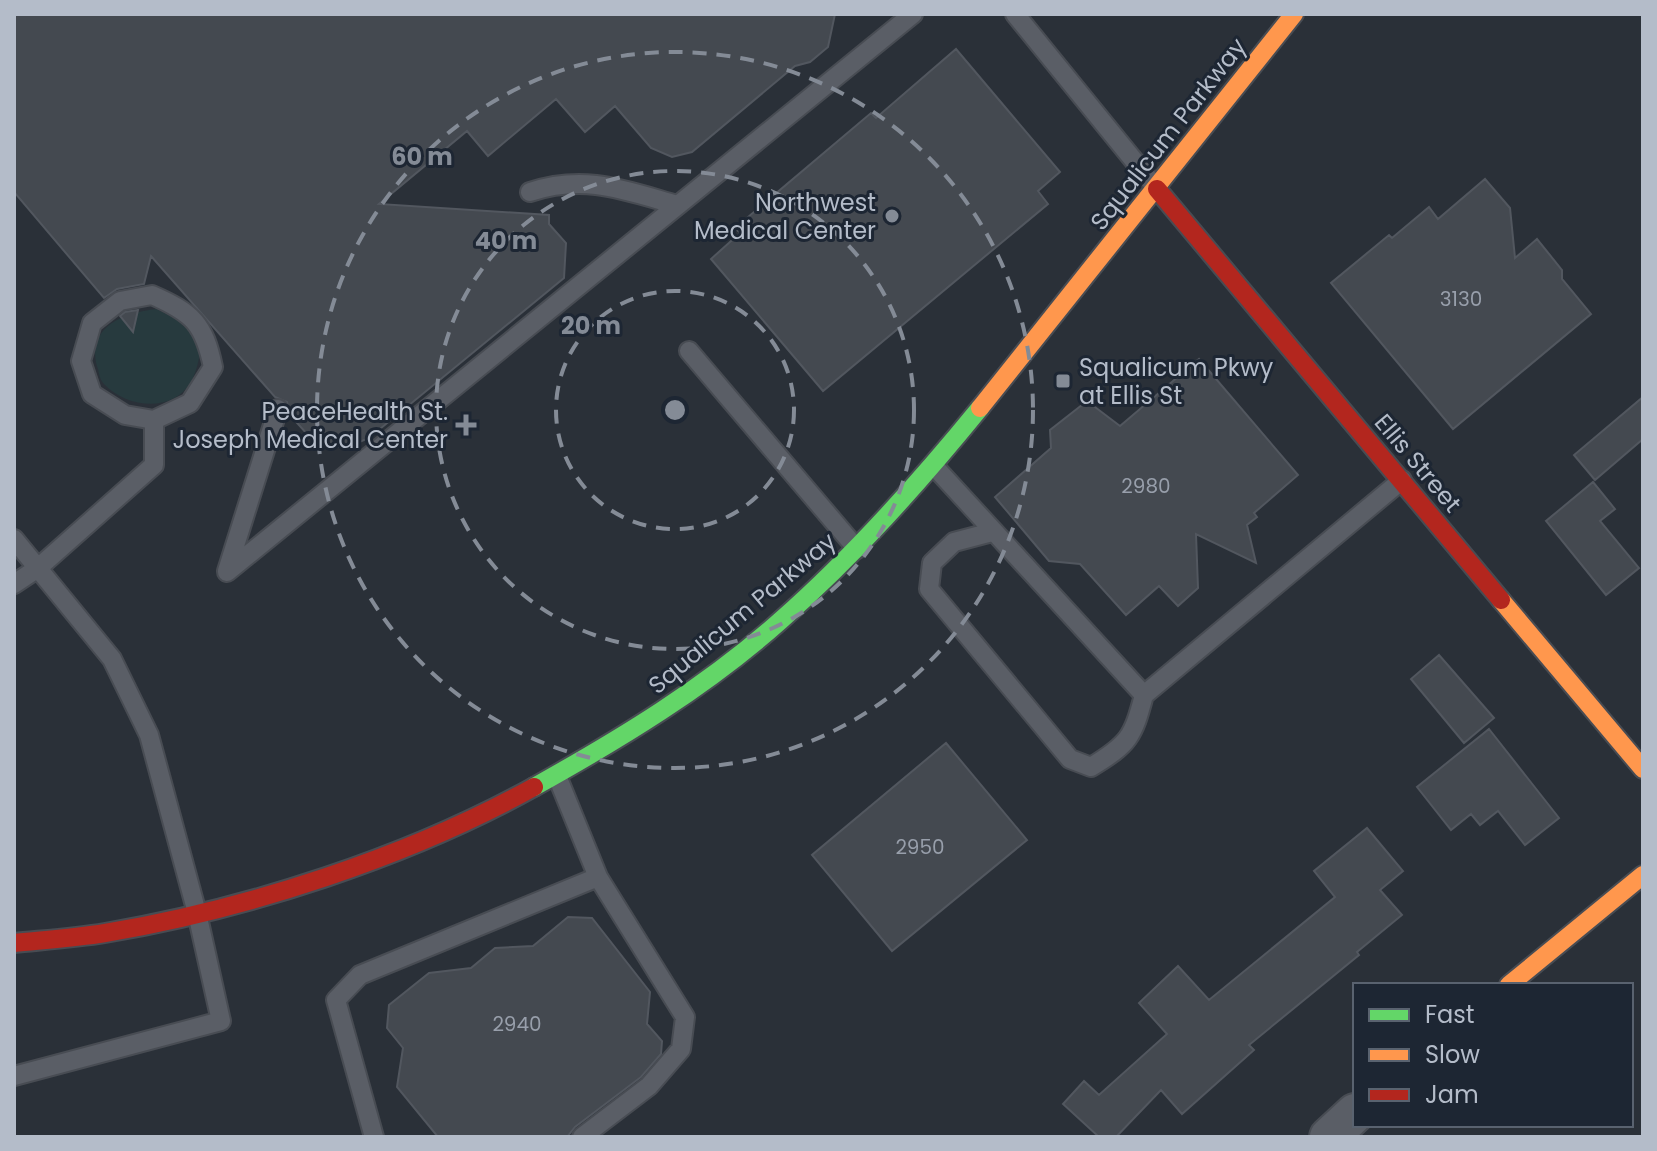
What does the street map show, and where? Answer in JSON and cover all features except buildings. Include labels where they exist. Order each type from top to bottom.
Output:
[{"type":"street","name":"Squalicum Parkway","points":[[14,943],[118,931],[197,913],[330,876],[429,838],[557,776],[700,687],[814,592],[933,465],[1157,189],[1294,14]]},
{"type":"street","name":"Ellis Street","points":[[1157,189],[1643,769]]},
{"type":"street","points":[[1511,983],[1643,875]]},
{"type":"street","points":[[1329,1137],[1353,1115]]},
{"type":"lane","points":[[278,409],[227,572],[913,14]]},
{"type":"lane","points":[[1015,14],[1157,189]]},
{"type":"lane","points":[[530,192],[552,185],[602,184],[677,205]]},
{"type":"lane","points":[[152,295],[180,307],[206,336],[213,367],[190,403],[154,420],[125,415],[92,394],[81,361],[92,323],[120,301],[152,295]]},
{"type":"lane","points":[[689,351],[857,549]]},
{"type":"lane","points":[[14,584],[38,568],[154,465],[154,420]]},
{"type":"lane","points":[[933,465],[1144,695]]},
{"type":"lane","points":[[992,532],[954,542],[932,563],[929,589],[1070,759],[1091,767],[1117,752],[1136,728],[1144,695],[1402,480]]},
{"type":"lane","points":[[14,539],[112,659],[149,735],[197,913],[221,1021],[14,1076]]},
{"type":"lane","points":[[557,776],[598,877],[685,1017],[681,1049],[649,1086],[582,1137]]},
{"type":"lane","points":[[374,1137],[336,1000],[360,975],[598,877]]},
{"type":"green space","points":[[156,309],[182,324],[201,347],[195,374],[183,392],[162,403],[125,399],[102,382],[95,355],[97,342],[110,325],[120,319]]},
{"type":"traffic: fast","points":[[534,787],[662,711],[752,645],[859,545],[980,408]]},
{"type":"traffic: slow","points":[[980,408],[1294,14]]},
{"type":"traffic: slow","points":[[1501,600],[1643,769]]},
{"type":"traffic: slow","points":[[1511,983],[1643,875]]},
{"type":"traffic: jam","points":[[1157,189],[1501,600]]},
{"type":"traffic: jam","points":[[14,943],[71,938],[159,923],[270,895],[380,858],[434,836],[534,787]]},
{"type":"place","name":"Northwest Medical Center","points":[[892,216]]},
{"type":"place","name":"Squalicum Pkwy at Ellis St","points":[[1063,381]]},
{"type":"place","name":"PeaceHealth St. Joseph Medical Center","points":[[466,425]]}]
